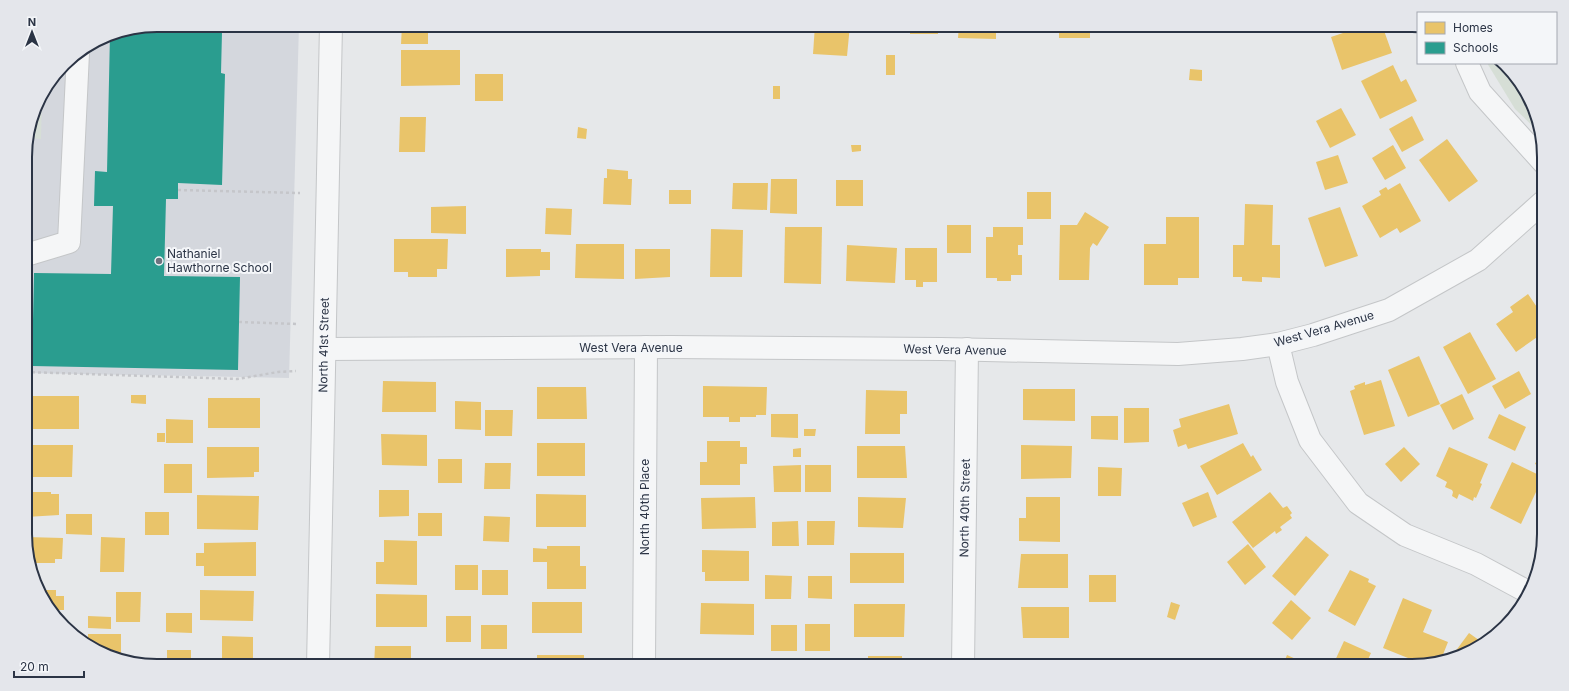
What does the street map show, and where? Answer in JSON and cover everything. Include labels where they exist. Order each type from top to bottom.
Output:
[{"type":"street","name":"North 41st Street","points":[[318,659],[331,32]]},
{"type":"street","points":[[32,253],[69,242],[78,61]]},
{"type":"street","points":[[1467,64],[1480,92],[1537,155]]},
{"type":"street","name":"West Vera Avenue","points":[[325,349],[646,347],[967,349],[1178,354],[1242,349],[1278,344],[1313,335],[1389,310],[1478,260],[1537,207]]},
{"type":"street","points":[[1278,344],[1287,382],[1310,440],[1358,502],[1405,535],[1476,564],[1523,589]]},
{"type":"street","name":"North 40th Place","points":[[644,659],[646,347]]},
{"type":"street","name":"North 40th Street","points":[[963,659],[967,349]]},
{"type":"path","points":[[178,190],[300,193]]},
{"type":"path","points":[[239,322],[297,324]]},
{"type":"path","points":[[32,372],[237,379],[278,372],[296,371]]},
{"type":"shaded area","name":"Nathaniel Hawthorne School","points":[[299,32],[289,378],[32,373],[32,149],[36,125],[45,102],[58,81],[75,63],[95,49],[117,39],[141,33]]},
{"type":"shaded area","points":[[1488,64],[1495,64],[1511,81],[1527,109],[1533,127],[1515,109]]},
{"type":"shaded area","points":[[42,110],[41,139],[33,138],[36,125]]},
{"type":"building: Homes","points":[[402,32],[428,32],[428,44],[401,44]]},
{"type":"building: Homes","points":[[815,32],[849,32],[847,56],[813,54]]},
{"type":"building: Homes","points":[[910,32],[938,32],[938,34],[910,34]]},
{"type":"building: Homes","points":[[958,32],[996,32],[996,39],[958,38]]},
{"type":"building: Homes","points":[[1059,32],[1090,32],[1090,38],[1059,38]]},
{"type":"building: Homes","points":[[1346,32],[1384,32],[1392,53],[1342,70],[1331,37]]},
{"type":"building: Homes","points":[[401,50],[460,50],[460,85],[401,86]]},
{"type":"building: Homes","points":[[886,55],[895,55],[895,75],[886,75]]},
{"type":"building: Homes","points":[[1393,65],[1401,82],[1406,79],[1417,101],[1380,119],[1361,81]]},
{"type":"building: Homes","points":[[1190,69],[1202,70],[1202,81],[1189,80]]},
{"type":"building: Homes","points":[[475,74],[503,74],[503,101],[475,101]]},
{"type":"building: Homes","points":[[773,86],[780,86],[780,99],[773,99]]},
{"type":"building: Homes","points":[[1341,108],[1356,135],[1330,148],[1316,121]]},
{"type":"building: Homes","points":[[1412,116],[1424,140],[1402,152],[1389,129]]},
{"type":"building: Homes","points":[[400,117],[426,117],[425,152],[399,152]]},
{"type":"building: Homes","points":[[578,127],[587,129],[586,139],[577,138]]},
{"type":"building: Homes","points":[[1447,139],[1478,181],[1449,202],[1419,160]]},
{"type":"building: Homes","points":[[851,145],[861,145],[861,151],[852,152]]},
{"type":"building: Homes","points":[[1393,145],[1406,168],[1385,180],[1372,158]]},
{"type":"building: Homes","points":[[1338,155],[1348,183],[1325,190],[1316,162]]},
{"type":"building: Homes","points":[[607,169],[628,171],[628,179],[632,179],[631,205],[603,204],[604,178],[607,178]]},
{"type":"building: Homes","points":[[771,179],[797,179],[797,214],[770,213]]},
{"type":"building: Homes","points":[[836,180],[863,180],[863,206],[836,206]]},
{"type":"building: Homes","points":[[733,183],[768,183],[767,210],[732,209]]},
{"type":"building: Homes","points":[[1400,183],[1421,221],[1400,233],[1397,228],[1380,238],[1362,206],[1381,195],[1379,191],[1386,187],[1388,190]]},
{"type":"building: Homes","points":[[669,190],[691,190],[691,204],[669,204]]},
{"type":"building: Homes","points":[[1027,192],[1051,192],[1051,219],[1027,219]]},
{"type":"building: Homes","points":[[1245,204],[1273,205],[1272,245],[1280,245],[1280,278],[1262,277],[1262,282],[1242,281],[1242,277],[1233,277],[1233,245],[1244,245]]},
{"type":"building: Homes","points":[[466,206],[466,234],[431,233],[431,207]]},
{"type":"building: Homes","points":[[1340,207],[1358,256],[1325,267],[1308,218]]},
{"type":"building: Homes","points":[[546,208],[572,209],[571,235],[545,234]]},
{"type":"building: Homes","points":[[1085,212],[1109,227],[1097,246],[1093,243],[1090,248],[1089,280],[1059,280],[1060,225],[1077,225]]},
{"type":"building: Homes","points":[[1166,217],[1199,217],[1199,278],[1178,278],[1178,285],[1144,285],[1144,244],[1166,244]]},
{"type":"building: Homes","points":[[947,225],[971,225],[971,253],[947,253]]},
{"type":"building: Homes","points":[[785,227],[822,227],[821,284],[784,283]]},
{"type":"building: Homes","points":[[993,227],[1023,227],[1023,245],[1018,245],[1018,255],[1022,255],[1022,275],[1011,275],[1011,281],[997,281],[997,278],[986,278],[986,237],[993,237]]},
{"type":"building: Homes","points":[[711,229],[743,230],[742,277],[710,277]]},
{"type":"building: Homes","points":[[394,239],[448,239],[447,269],[437,269],[437,277],[408,277],[408,272],[394,272]]},
{"type":"building: Homes","points":[[576,244],[624,244],[624,279],[575,278]]},
{"type":"building: Homes","points":[[847,245],[897,248],[895,283],[846,281]]},
{"type":"building: Homes","points":[[905,248],[937,248],[937,282],[923,282],[923,287],[916,287],[916,280],[905,280]]},
{"type":"building: Homes","points":[[506,249],[541,249],[541,252],[550,252],[550,270],[540,270],[540,276],[506,277]]},
{"type":"building: Homes","points":[[635,249],[670,249],[670,277],[635,279]]},
{"type":"building: Homes","points":[[1528,294],[1537,307],[1537,337],[1516,352],[1496,324],[1513,312],[1510,307]]},
{"type":"building: Homes","points":[[1470,332],[1496,379],[1468,394],[1443,347]]},
{"type":"building: Homes","points":[[1419,356],[1440,404],[1408,417],[1388,370]]},
{"type":"building: Homes","points":[[1519,371],[1531,394],[1505,409],[1492,386]]},
{"type":"building: Homes","points":[[1381,380],[1395,426],[1364,435],[1350,391],[1355,389],[1354,386],[1365,382],[1365,385]]},
{"type":"building: Homes","points":[[383,381],[436,382],[436,412],[382,412]]},
{"type":"building: Homes","points":[[703,386],[767,387],[766,415],[756,415],[756,417],[740,417],[740,422],[729,422],[729,417],[703,417]]},
{"type":"building: Homes","points":[[537,387],[586,387],[587,419],[537,419]]},
{"type":"building: Homes","points":[[1023,389],[1075,389],[1075,421],[1023,420]]},
{"type":"building: Homes","points":[[866,390],[907,391],[907,414],[900,414],[900,434],[865,434]]},
{"type":"building: Homes","points":[[1462,394],[1474,419],[1453,430],[1440,405]]},
{"type":"building: Homes","points":[[131,395],[146,395],[146,404],[131,403]]},
{"type":"building: Homes","points":[[32,396],[79,396],[79,429],[32,429]]},
{"type":"building: Homes","points":[[208,398],[260,398],[260,428],[208,428]]},
{"type":"building: Homes","points":[[455,401],[481,402],[481,430],[455,429]]},
{"type":"building: Homes","points":[[1229,404],[1238,434],[1188,449],[1186,444],[1178,447],[1173,430],[1181,427],[1179,419]]},
{"type":"building: Homes","points":[[1124,408],[1149,408],[1149,442],[1124,443]]},
{"type":"building: Homes","points":[[485,410],[513,410],[512,436],[485,436]]},
{"type":"building: Homes","points":[[771,414],[798,414],[798,438],[771,437]]},
{"type":"building: Homes","points":[[1499,414],[1526,427],[1515,451],[1488,438]]},
{"type":"building: Homes","points":[[1091,416],[1118,416],[1118,440],[1091,439]]},
{"type":"building: Homes","points":[[166,419],[193,420],[193,443],[166,443]]},
{"type":"building: Homes","points":[[804,429],[816,429],[815,436],[804,436]]},
{"type":"building: Homes","points":[[157,433],[165,433],[165,442],[157,442]]},
{"type":"building: Homes","points":[[381,434],[427,435],[427,466],[382,465]]},
{"type":"building: Homes","points":[[707,441],[740,441],[740,447],[747,447],[747,464],[740,464],[740,485],[700,485],[700,462],[707,462]]},
{"type":"building: Homes","points":[[537,443],[585,443],[585,476],[537,476]]},
{"type":"building: Homes","points":[[1243,443],[1251,457],[1253,455],[1262,470],[1217,495],[1200,466]]},
{"type":"building: Homes","points":[[32,445],[73,445],[72,477],[32,477]]},
{"type":"building: Homes","points":[[1021,445],[1072,446],[1071,478],[1021,479]]},
{"type":"building: Homes","points":[[857,446],[905,446],[907,478],[857,478]]},
{"type":"building: Homes","points":[[207,447],[259,447],[259,472],[254,472],[254,477],[207,478]]},
{"type":"building: Homes","points":[[1404,447],[1420,464],[1401,482],[1385,464]]},
{"type":"building: Homes","points":[[1449,447],[1488,464],[1480,483],[1482,484],[1476,498],[1474,497],[1473,501],[1459,494],[1457,499],[1452,496],[1452,490],[1445,487],[1447,482],[1436,476]]},
{"type":"building: Homes","points":[[801,448],[801,457],[793,457],[793,449]]},
{"type":"building: Homes","points":[[438,459],[462,459],[462,483],[438,483]]},
{"type":"building: Homes","points":[[1512,462],[1537,474],[1537,490],[1521,524],[1490,508]]},
{"type":"building: Homes","points":[[485,463],[511,463],[510,489],[484,489]]},
{"type":"building: Homes","points":[[164,464],[192,464],[192,493],[164,493]]},
{"type":"building: Homes","points":[[801,465],[801,492],[774,492],[773,466]]},
{"type":"building: Homes","points":[[805,465],[831,465],[831,492],[805,492]]},
{"type":"building: Homes","points":[[1098,467],[1122,468],[1121,496],[1098,496]]},
{"type":"building: Homes","points":[[379,490],[409,490],[409,516],[379,517]]},
{"type":"building: Homes","points":[[32,492],[51,492],[51,494],[59,494],[59,515],[32,517]]},
{"type":"building: Homes","points":[[1208,492],[1217,517],[1193,527],[1182,503]]},
{"type":"building: Homes","points":[[1270,492],[1283,508],[1287,506],[1292,513],[1290,515],[1292,518],[1280,527],[1282,530],[1276,534],[1275,531],[1253,548],[1232,522]]},
{"type":"building: Homes","points":[[536,494],[586,495],[586,527],[536,527]]},
{"type":"building: Homes","points":[[197,495],[259,496],[258,530],[197,529]]},
{"type":"building: Homes","points":[[755,497],[756,528],[702,529],[701,498]]},
{"type":"building: Homes","points":[[858,497],[906,498],[903,528],[858,527]]},
{"type":"building: Homes","points":[[1026,497],[1060,497],[1060,542],[1019,541],[1019,518],[1026,518]]},
{"type":"building: Homes","points":[[145,512],[169,512],[169,535],[145,535]]},
{"type":"building: Homes","points":[[418,513],[442,513],[442,536],[418,536]]},
{"type":"building: Homes","points":[[66,514],[92,514],[92,535],[66,534]]},
{"type":"building: Homes","points":[[484,516],[510,517],[509,542],[483,541]]},
{"type":"building: Homes","points":[[798,521],[799,546],[772,546],[772,522]]},
{"type":"building: Homes","points":[[807,521],[835,521],[834,545],[807,545]]},
{"type":"building: Homes","points":[[1306,536],[1329,555],[1295,596],[1272,576]]},
{"type":"building: Homes","points":[[32,537],[63,538],[62,559],[55,559],[55,563],[35,563]]},
{"type":"building: Homes","points":[[101,537],[125,538],[124,572],[100,572]]},
{"type":"building: Homes","points":[[384,540],[417,541],[417,585],[376,584],[376,562],[384,562]]},
{"type":"building: Homes","points":[[256,542],[256,576],[204,576],[204,566],[196,566],[196,553],[204,553],[204,543]]},
{"type":"building: Homes","points":[[1248,544],[1266,567],[1245,585],[1227,562]]},
{"type":"building: Homes","points":[[547,546],[580,546],[580,566],[586,566],[586,589],[547,589],[547,562],[533,562],[533,548],[547,549]]},
{"type":"building: Homes","points":[[702,550],[749,551],[749,581],[705,581],[705,572],[702,572]]},
{"type":"building: Homes","points":[[850,553],[904,553],[904,583],[850,583]]},
{"type":"building: Homes","points":[[1021,554],[1068,554],[1068,588],[1018,588]]},
{"type":"building: Homes","points":[[455,565],[478,565],[478,590],[455,590]]},
{"type":"building: Homes","points":[[482,570],[508,570],[508,595],[482,595]]},
{"type":"building: Homes","points":[[1350,570],[1369,579],[1368,582],[1376,586],[1355,626],[1328,611]]},
{"type":"building: Homes","points":[[765,575],[792,576],[791,599],[765,599]]},
{"type":"building: Homes","points":[[1089,575],[1116,575],[1116,602],[1089,602]]},
{"type":"building: Homes","points":[[808,576],[832,576],[832,599],[808,598]]},
{"type":"building: Homes","points":[[46,590],[56,590],[56,596],[64,596],[64,610],[58,610]]},
{"type":"building: Homes","points":[[200,590],[254,591],[253,621],[200,620]]},
{"type":"building: Homes","points":[[116,592],[141,592],[140,622],[116,622]]},
{"type":"building: Homes","points":[[376,594],[427,595],[427,627],[376,627]]},
{"type":"building: Homes","points":[[1403,598],[1432,610],[1423,632],[1448,642],[1443,655],[1420,659],[1408,659],[1383,648]]},
{"type":"building: Homes","points":[[1291,600],[1311,618],[1292,640],[1272,623]]},
{"type":"building: Homes","points":[[532,602],[582,602],[582,633],[532,633]]},
{"type":"building: Homes","points":[[1171,602],[1180,605],[1175,620],[1167,617]]},
{"type":"building: Homes","points":[[701,603],[754,604],[754,635],[700,634]]},
{"type":"building: Homes","points":[[854,604],[905,604],[904,637],[854,637]]},
{"type":"building: Homes","points":[[1021,607],[1069,607],[1069,638],[1023,638]]},
{"type":"building: Homes","points":[[166,613],[192,613],[192,633],[166,632]]},
{"type":"building: Homes","points":[[88,616],[111,617],[111,629],[88,628]]},
{"type":"building: Homes","points":[[446,616],[471,616],[471,642],[446,642]]},
{"type":"building: Homes","points":[[805,624],[830,624],[830,651],[805,651]]},
{"type":"building: Homes","points":[[481,625],[507,625],[507,649],[481,649]]},
{"type":"building: Homes","points":[[771,625],[797,625],[797,651],[771,651]]},
{"type":"building: Homes","points":[[1469,633],[1478,639],[1474,642],[1456,650]]},
{"type":"building: Homes","points":[[88,634],[121,634],[121,654],[109,649],[88,638]]},
{"type":"building: Homes","points":[[222,636],[253,637],[253,659],[222,659]]},
{"type":"building: Homes","points":[[1344,641],[1371,653],[1368,659],[1336,659]]},
{"type":"building: Homes","points":[[375,646],[411,646],[411,659],[374,659]]},
{"type":"building: Homes","points":[[167,650],[191,650],[191,659],[167,659]]},
{"type":"building: Homes","points":[[537,655],[584,655],[584,659],[537,659]]},
{"type":"building: Homes","points":[[1287,655],[1296,659],[1285,659]]},
{"type":"building: Homes","points":[[868,656],[902,656],[902,659],[868,659]]},
{"type":"building: Homes","points":[[700,658],[748,658],[748,659]]},
{"type":"building: Schools","points":[[222,32],[221,73],[225,74],[222,185],[178,183],[178,199],[166,199],[164,276],[240,277],[238,370],[32,366],[34,273],[111,274],[113,206],[94,206],[95,171],[107,172],[110,42],[133,34],[141,33]]},
{"type":"place","name":"Nathaniel Hawthorne School","points":[[159,261]]}]
